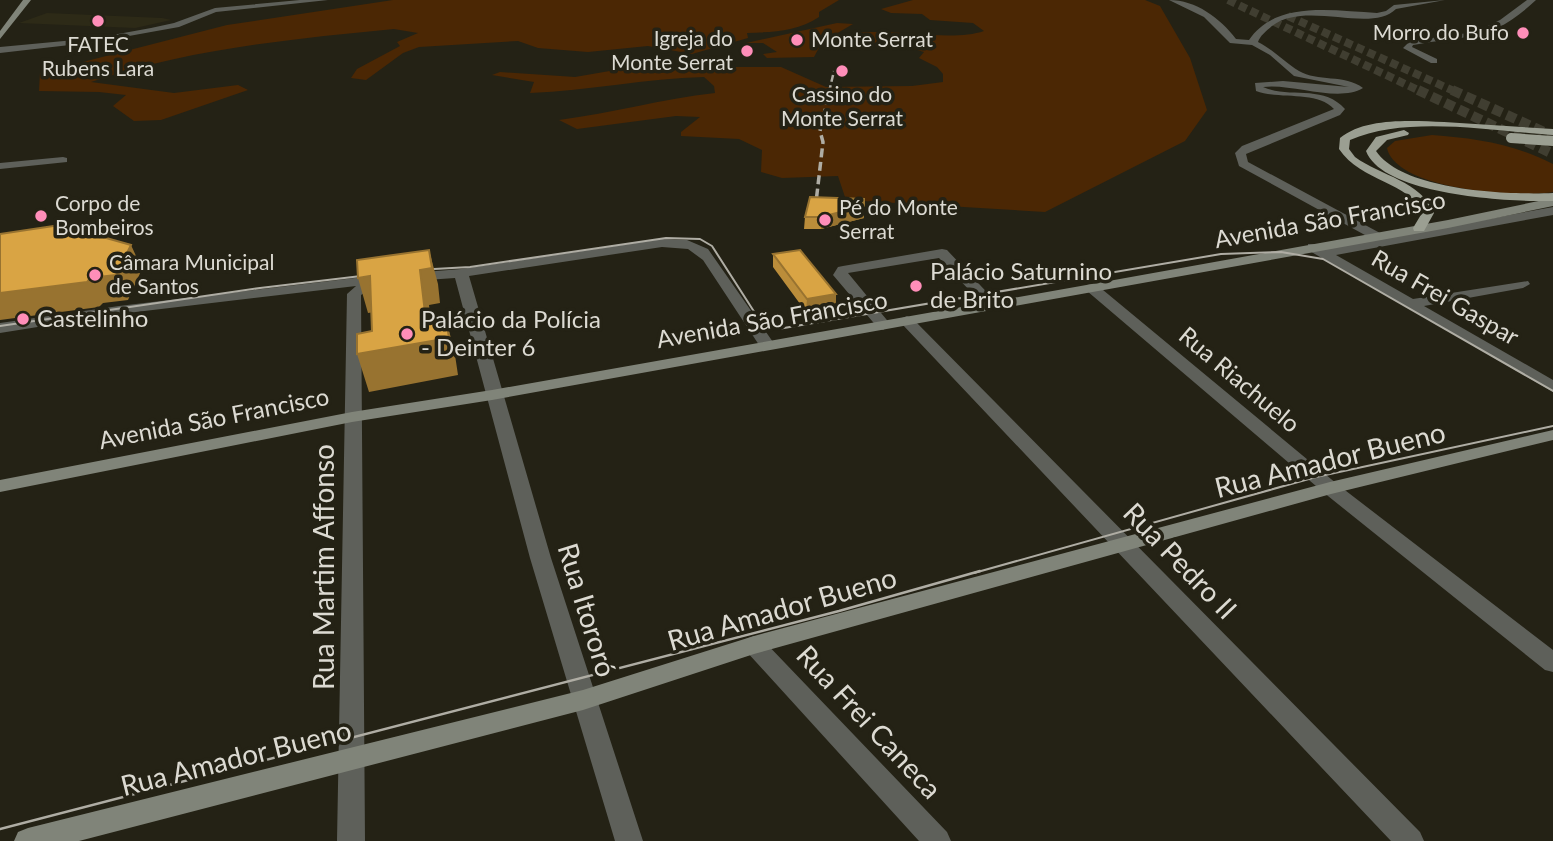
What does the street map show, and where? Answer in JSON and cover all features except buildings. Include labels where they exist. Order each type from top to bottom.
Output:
[{"type":"main road","points":[[0,37],[27,0]]},
{"type":"main road","points":[[1419,228],[1428,213],[1424,202],[1408,190],[1355,163],[1346,154],[1343,145],[1345,138],[1361,130],[1391,125],[1553,132]]},
{"type":"main road","points":[[1553,141],[1430,132],[1381,138],[1375,142],[1371,151],[1388,168],[1438,186],[1502,198],[1553,200]]},
{"type":"main road","name":"Avenida São Francisco","points":[[0,486],[352,417],[492,395],[1318,250],[1553,200]]},
{"type":"main road","name":"Rua Amador Bueno","points":[[28,841],[583,700],[754,645],[1122,544],[1331,488],[1553,435]]},
{"type":"street","points":[[205,3],[206,9],[215,10],[324,0]]},
{"type":"street","points":[[1173,0],[1218,22],[1227,30],[1233,41],[1254,43],[1273,53],[1297,74],[1351,84],[1358,88],[1347,90],[1294,83],[1258,85],[1260,90],[1274,95],[1319,98],[1333,102],[1340,108],[1336,113],[1242,151],[1240,156],[1247,167],[1375,236]]},
{"type":"street","points":[[1254,43],[1253,39],[1279,16],[1289,13],[1377,15],[1388,13],[1394,7],[1441,0]]},
{"type":"street","points":[[1434,61],[1407,48],[1410,43],[1472,36],[1514,15],[1532,0]]},
{"type":"street","points":[[0,50],[96,40],[151,30],[185,22],[215,10]]},
{"type":"street","points":[[0,166],[63,160]]},
{"type":"street","name":"Avenida São Francisco","points":[[1318,250],[1553,211]]},
{"type":"street","points":[[0,328],[330,284],[461,273],[662,243],[685,243],[703,252],[767,345]]},
{"type":"street","name":"Rua Frei Gaspar","points":[[1318,250],[1553,387]]},
{"type":"street","points":[[883,326],[840,275],[843,270],[942,253],[992,306]]},
{"type":"street","name":"Rua Itororó","points":[[461,273],[492,395],[583,700],[629,841]]},
{"type":"street","points":[[330,284],[354,294],[375,279]]},
{"type":"street","points":[[1409,304],[1523,284]]},
{"type":"street","name":"Rua Riachuelo","points":[[1092,288],[1331,488],[1553,663]]},
{"type":"street","name":"Rua Martim Affonso","points":[[351,841],[354,294]]},
{"type":"street","name":"Rua Pedro II","points":[[907,321],[1410,841]]},
{"type":"street","name":"Rua Frei Caneca","points":[[754,645],[937,841]]},
{"type":"shaded area","points":[[393,0],[839,0],[819,12],[819,17],[802,26],[747,33],[748,38],[692,54],[648,46],[588,52],[538,48],[518,41],[419,47],[403,53],[366,80],[351,78],[357,69],[400,46],[397,42],[418,33],[394,29],[279,41],[203,53],[91,82],[174,93],[238,85],[248,90],[161,120],[134,121],[113,106],[126,95],[39,91],[40,73],[227,25]]},
{"type":"shaded area","points":[[913,0],[1145,0],[1160,6],[1190,58],[1207,110],[1185,141],[1045,212],[846,200],[838,176],[782,178],[761,172],[762,150],[739,139],[681,136],[681,132],[700,117],[676,116],[577,129],[559,120],[715,93],[714,86],[704,77],[530,93],[534,82],[492,75],[500,72],[575,77],[627,68],[659,73],[672,72],[681,67],[781,67],[826,87],[912,86],[943,82],[943,74],[937,67],[919,58],[924,52],[896,44],[850,41],[846,37],[873,32],[950,35],[984,31],[973,23],[930,20],[922,14],[891,13],[881,9]]},
{"type":"shaded area","name":"FATEC Rubens Lara","points":[[47,13],[171,20],[135,28],[19,23]]},
{"type":"shaded area","points":[[837,23],[853,24],[822,42],[814,57],[767,58],[763,54],[777,52],[763,43],[746,43]]},
{"type":"shaded area","points":[[1432,135],[1494,143],[1539,157],[1553,164],[1553,192],[1488,192],[1435,182],[1412,173],[1395,162],[1387,148],[1395,141]]},
{"type":"tunnel","points":[[1228,0],[1422,92]]},
{"type":"tunnel","points":[[1288,16],[1456,92]]},
{"type":"tunnel","points":[[1418,90],[1553,154]]},
{"type":"tunnel","points":[[1452,90],[1553,136]]},
{"type":"tram line","points":[[416,270],[470,267],[666,238],[700,239],[712,246],[762,324],[778,329],[1221,254],[1281,252],[1323,259],[1553,391]]},
{"type":"tram line","points":[[0,326],[260,288],[378,274]]},
{"type":"tram line","points":[[974,573],[1316,477],[1553,426]]},
{"type":"tram line","points":[[0,829],[839,611],[980,571]]},
{"type":"railway","points":[[829,92],[834,71]]},
{"type":"railway","points":[[815,211],[823,142],[820,131],[830,90]]},
{"type":"place","name":"FATEC Rubens Lara","points":[[98,21]]},
{"type":"place","name":"Morro do Bufo","points":[[1523,33]]},
{"type":"place","name":"Monte Serrat","points":[[797,40]]},
{"type":"place","name":"Igreja do Monte Serrat","points":[[747,51]]},
{"type":"place","name":"Cassino do Monte Serrat","points":[[842,71]]},
{"type":"place","name":"Corpo de Bombeiros","points":[[41,216]]},
{"type":"place","name":"Pé do Monte Serrat","points":[[825,220]]},
{"type":"place","name":"Câmara Municipal de Santos","points":[[95,275]]},
{"type":"place","name":"Palácio Saturnino de Brito","points":[[916,286]]},
{"type":"place","name":"Castelinho","points":[[23,319]]},
{"type":"place","name":"Palácio da Polícia - Deinter 6","points":[[407,334]]}]
